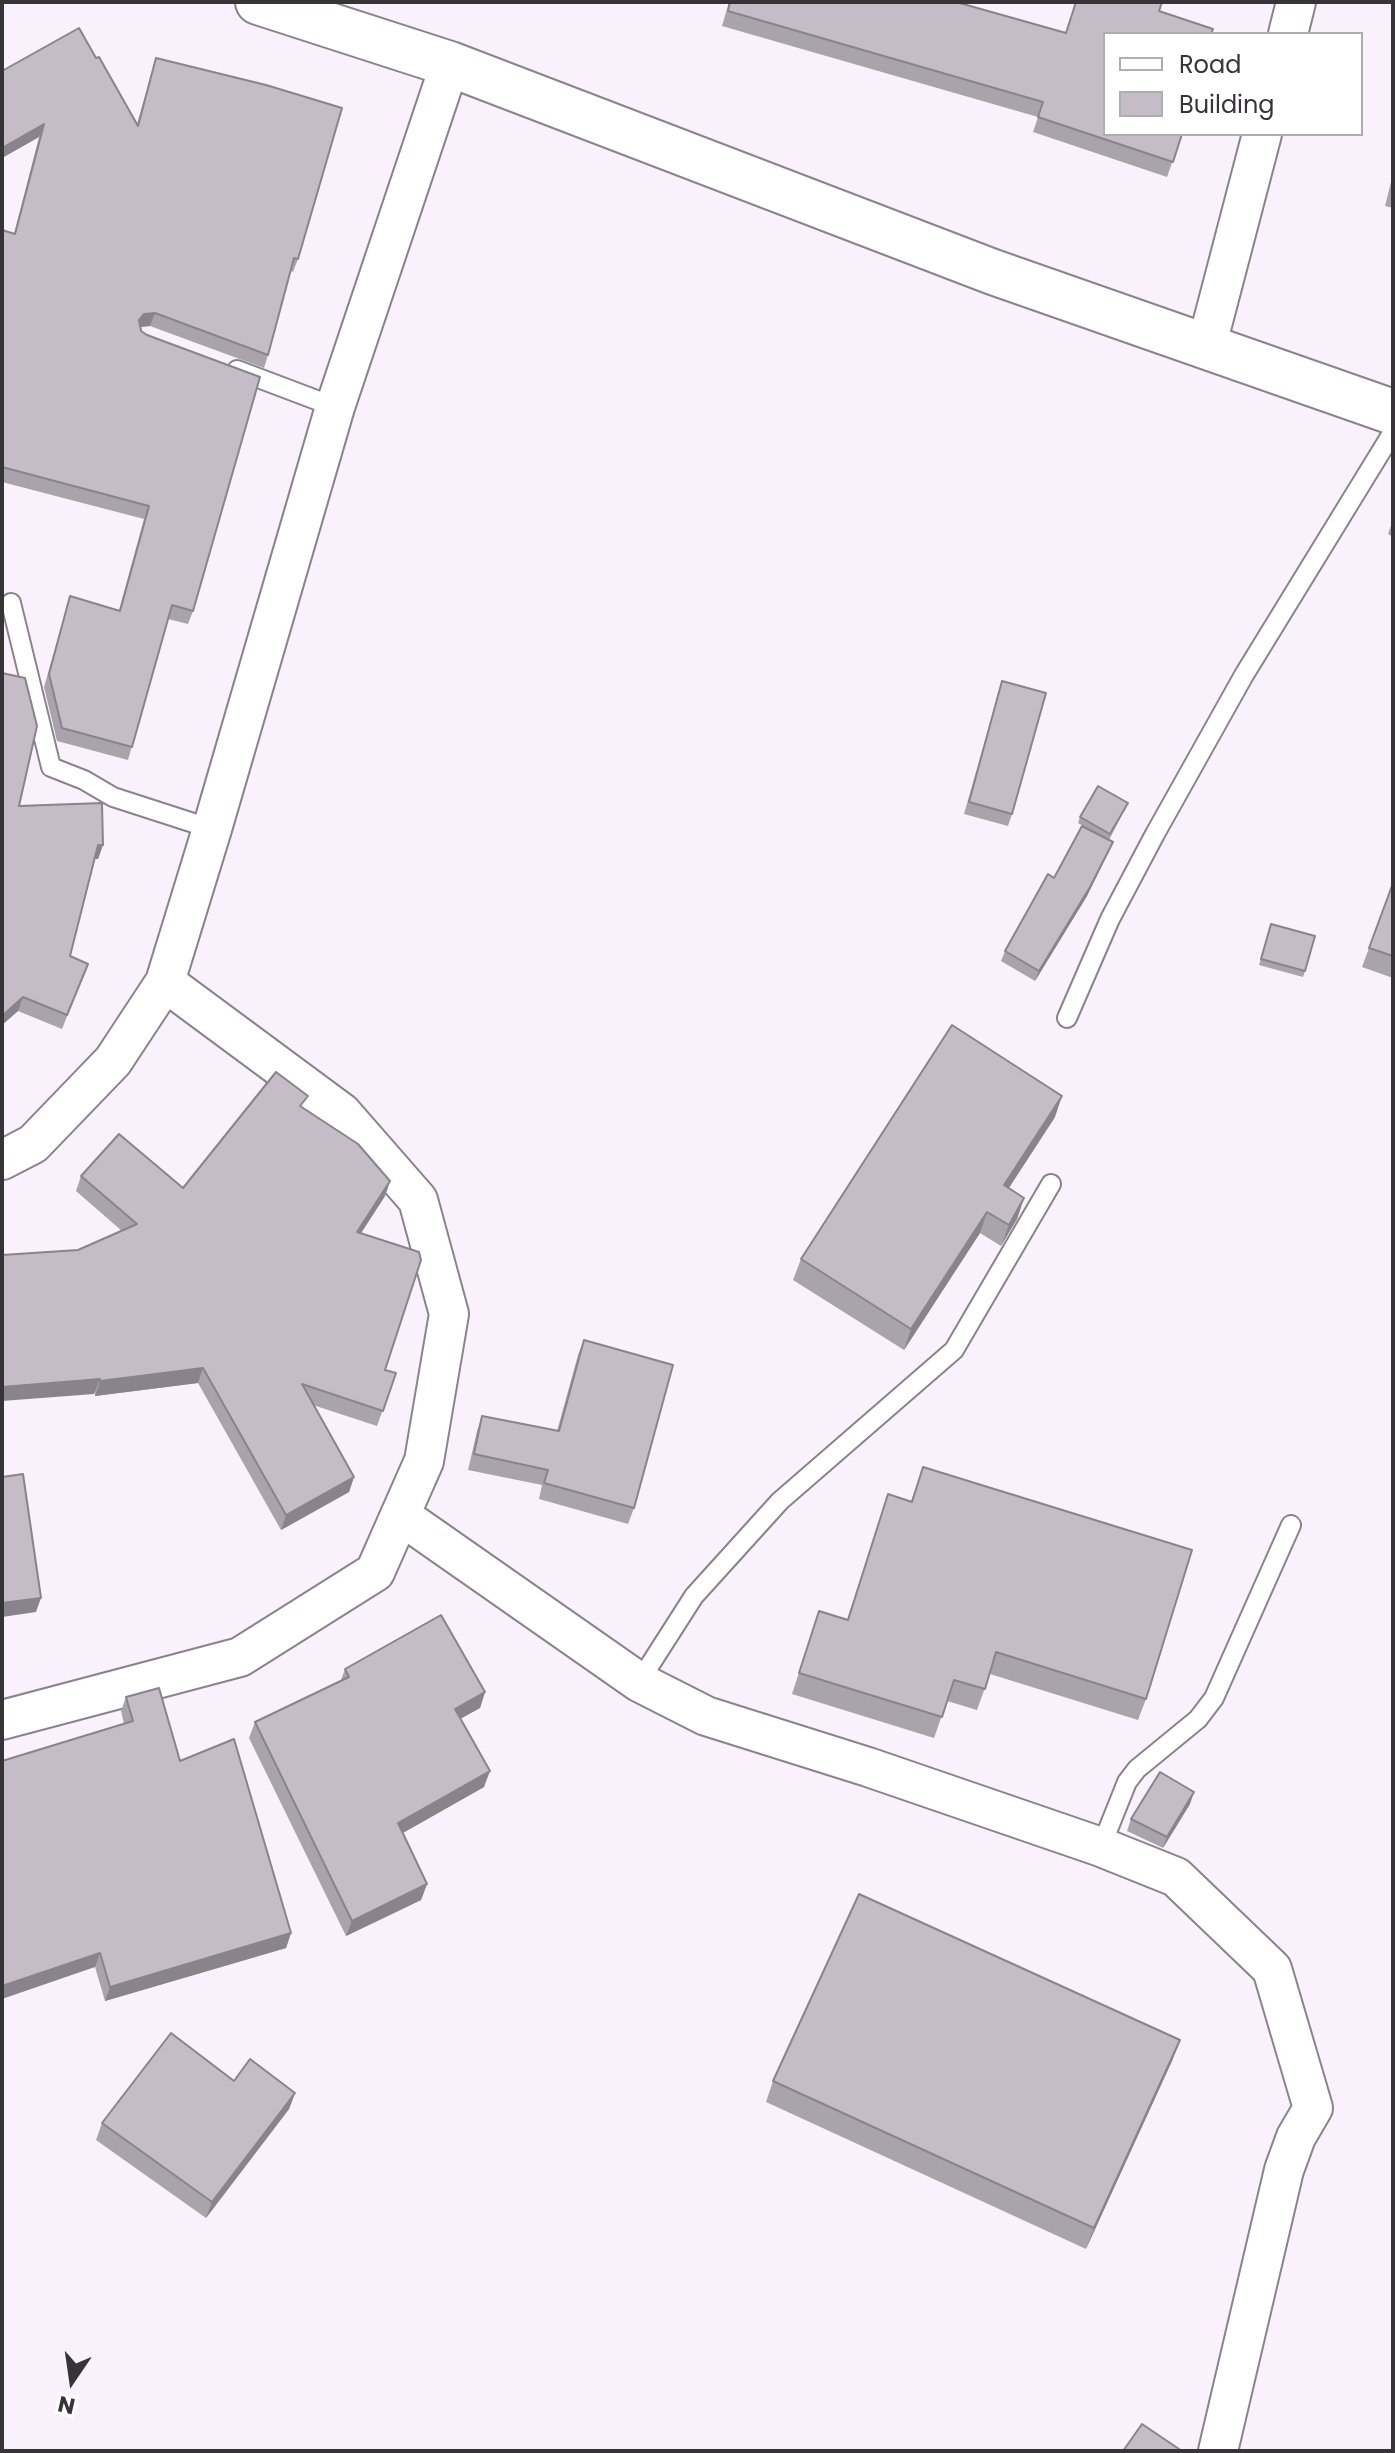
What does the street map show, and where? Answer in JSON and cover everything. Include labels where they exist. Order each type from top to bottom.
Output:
[{"type":"main road","points":[[258,2],[450,64],[993,272],[1393,412]]},
{"type":"street","points":[[1288,32],[1296,2]]},
{"type":"street","points":[[2,1160],[33,1144],[113,1061],[165,982],[335,407],[450,64]]},
{"type":"street","points":[[1206,348],[1261,136]]},
{"type":"street","points":[[2,1720],[240,1657],[375,1572],[424,1461],[449,1314],[418,1200],[342,1113],[165,982]]},
{"type":"street","points":[[400,1515],[639,1682],[706,1716],[868,1767],[1101,1847],[1176,1877],[1272,1969],[1313,2108],[1296,2137],[1284,2170],[1218,2451]]},
{"type":"lane","points":[[219,364],[335,407]]},
{"type":"lane","points":[[1067,1018],[1110,919],[1155,834],[1244,675],[1393,432]]},
{"type":"lane","points":[[11,603],[51,767],[84,780],[113,797],[212,829]]},
{"type":"lane","points":[[639,1682],[694,1596],[780,1501],[954,1350],[1051,1184]]},
{"type":"lane","points":[[1101,1847],[1127,1782],[1137,1769],[1198,1719],[1214,1698],[1291,1525]]},
{"type":"building","points":[[730,2],[956,2],[1066,33],[1076,2],[1162,2],[1159,11],[1213,29],[1212,32],[1103,32],[1103,136],[1181,136],[1173,162],[1038,117],[1043,102],[728,11]]},
{"type":"building","points":[[79,28],[138,126],[156,58],[266,85],[342,108],[298,259],[294,258],[268,355],[155,313],[144,314],[139,320],[141,331],[147,335],[260,377],[193,611],[172,605],[132,747],[62,728],[49,674],[70,596],[120,611],[149,506],[2,467],[2,230],[15,234],[44,124],[2,148],[2,71]]},
{"type":"building","points":[[2,673],[25,678],[37,726],[19,806],[102,803],[103,845],[98,845],[70,956],[88,964],[67,1015],[23,997],[2,1016]]},
{"type":"building","points":[[1002,681],[1046,693],[1012,814],[969,802]]},
{"type":"building","points":[[1098,786],[1128,803],[1110,834],[1080,817]]},
{"type":"building","points":[[1082,826],[1113,842],[1090,887],[1039,971],[1005,951],[1048,874],[1054,878]]},
{"type":"building","points":[[1393,883],[1393,956],[1369,948]]},
{"type":"building","points":[[1271,924],[1315,936],[1305,971],[1261,959]]},
{"type":"building","points":[[952,1025],[1062,1096],[1004,1185],[1024,1198],[1009,1225],[987,1212],[911,1329],[801,1259]]},
{"type":"building","points":[[276,1072],[308,1096],[300,1106],[358,1144],[390,1181],[357,1232],[419,1252],[421,1260],[385,1370],[396,1373],[383,1411],[302,1384],[354,1477],[286,1515],[203,1368],[100,1381],[2,1387],[2,1255],[78,1250],[137,1224],[81,1176],[119,1134],[183,1188]]},
{"type":"building","points":[[584,1340],[673,1365],[634,1508],[544,1483],[548,1470],[474,1454],[482,1416],[559,1431]]},
{"type":"building","points":[[923,1467],[1192,1550],[1146,1699],[996,1652],[985,1689],[954,1680],[942,1717],[799,1673],[819,1611],[848,1620],[888,1494],[912,1502]]},
{"type":"building","points":[[23,1474],[41,1598],[2,1603],[2,1477]]},
{"type":"building","points":[[441,1615],[485,1692],[455,1709],[490,1771],[398,1823],[427,1884],[352,1921],[255,1722],[349,1677],[345,1669]]},
{"type":"building","points":[[159,1688],[180,1761],[234,1739],[291,1933],[110,1987],[100,1953],[2,1986],[2,1761],[133,1721],[126,1697]]},
{"type":"building","points":[[1160,1772],[1194,1792],[1167,1837],[1131,1819]]},
{"type":"building","points":[[859,1894],[1180,2040],[1094,2228],[773,2081]]},
{"type":"building","points":[[171,2033],[234,2081],[250,2059],[295,2093],[212,2202],[102,2123]]},
{"type":"building","points":[[1142,2424],[1182,2451],[1123,2451]]}]
